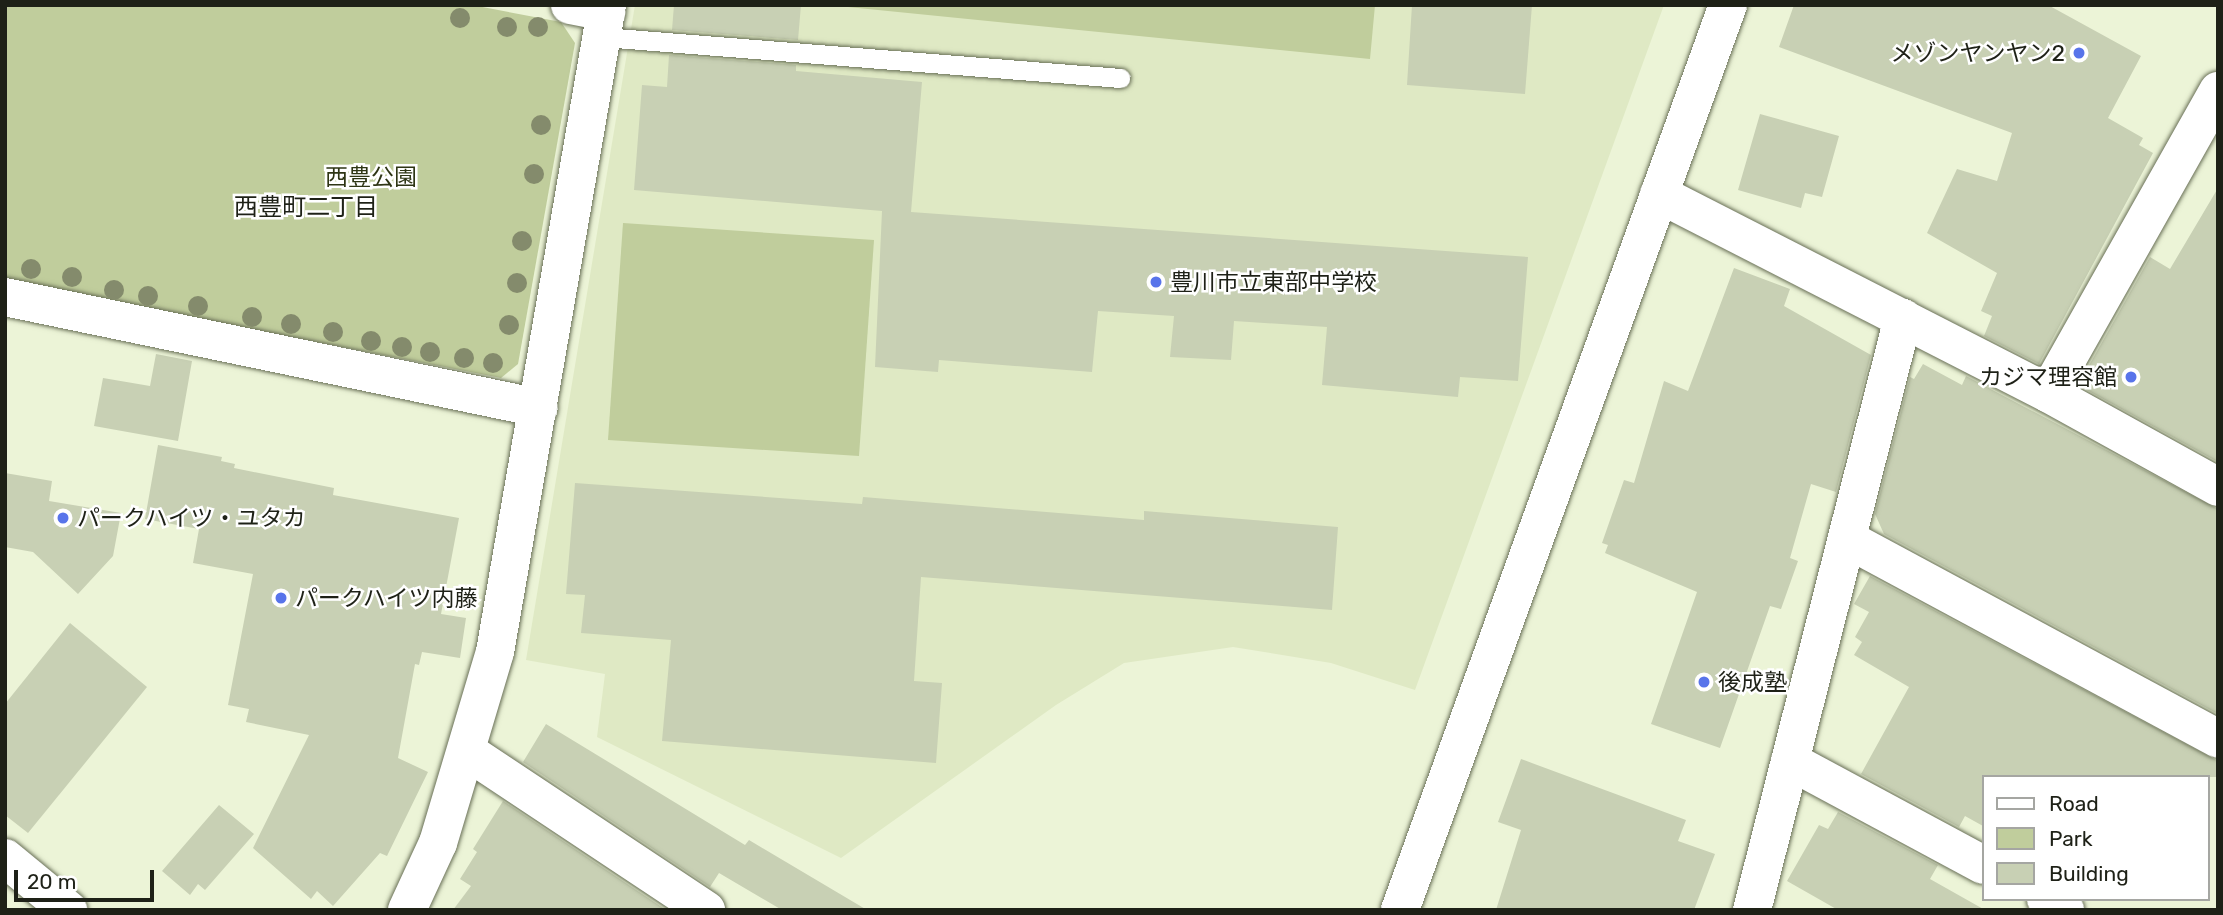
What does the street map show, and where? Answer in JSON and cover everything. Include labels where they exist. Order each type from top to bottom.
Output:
[{"type":"street","points":[[1400,910],[1728,5]]},
{"type":"street","points":[[407,910],[438,843],[468,752],[495,652],[539,408],[596,15]]},
{"type":"street","points":[[2048,393],[2218,91]]},
{"type":"street","points":[[1659,194],[2048,393],[2218,487]]},
{"type":"street","points":[[5,298],[539,408]]},
{"type":"street","points":[[1752,910],[1903,318]]},
{"type":"street","points":[[1847,538],[2218,739]]},
{"type":"street","points":[[468,752],[706,910]]},
{"type":"street","points":[[1790,761],[1982,864]]},
{"type":"street","points":[[5,858],[68,910]]},
{"type":"street","points":[[2049,901],[2065,910]]},
{"type":"lane","points":[[596,15],[1120,78]]},
{"type":"shaded area","points":[[635,5],[1664,5],[1415,690],[1331,663],[1233,647],[1124,663],[1056,705],[841,858],[597,737],[605,674],[526,660]]},
{"type":"green space","name":"西豊公園","points":[[5,5],[472,5],[561,22],[575,43],[518,364],[501,378],[5,281]]},
{"type":"green space","points":[[828,5],[1375,5],[1370,59]]},
{"type":"green space","points":[[623,223],[874,240],[859,456],[608,440]]},
{"type":"building","points":[[674,5],[801,5],[798,40],[672,30]]},
{"type":"building","points":[[1412,5],[1532,5],[1525,94],[1407,85]]},
{"type":"building","points":[[1794,5],[2048,5],[2141,56],[2108,118],[2143,138],[2139,145],[2153,153],[2039,364],[1984,336],[1992,316],[1981,311],[1997,273],[1927,233],[1957,169],[1997,181],[2012,133],[1779,47]]},
{"type":"building","points":[[669,55],[796,65],[796,71],[922,82],[911,212],[1528,257],[1518,381],[1460,377],[1458,397],[1322,385],[1327,327],[1234,321],[1231,360],[1170,357],[1174,316],[1098,311],[1092,372],[939,360],[938,372],[875,367],[882,211],[634,190],[642,85],[667,87]]},
{"type":"building","points":[[1760,114],[1839,136],[1822,197],[1805,193],[1801,208],[1738,190]]},
{"type":"building","points":[[2218,188],[2218,462],[2078,385],[2150,257],[2170,269]]},
{"type":"building","points":[[1734,268],[1790,289],[1784,306],[1871,355],[1836,492],[1811,484],[1790,558],[1798,561],[1781,609],[1770,606],[1720,748],[1651,724],[1697,592],[1605,553],[1608,545],[1602,543],[1624,480],[1634,483],[1664,381],[1688,391]]},
{"type":"building","points":[[156,354],[192,361],[178,441],[94,426],[103,378],[150,386]]},
{"type":"building","points":[[1923,364],[1962,385],[1966,376],[2218,509],[2218,714],[1884,534],[1875,514],[1910,377],[1914,379]]},
{"type":"building","points":[[158,445],[222,457],[221,461],[235,464],[234,468],[334,488],[333,495],[459,518],[441,614],[466,618],[460,658],[422,652],[419,665],[415,664],[398,758],[428,772],[387,856],[380,853],[333,906],[317,891],[311,899],[253,848],[309,735],[246,722],[249,709],[228,705],[253,574],[193,563],[199,529],[145,519]]},
{"type":"building","name":"パークハイツ・ユタカ","points":[[5,473],[52,481],[49,501],[121,513],[113,556],[78,594],[33,552],[5,547]]},
{"type":"building","points":[[575,483],[862,504],[863,497],[1144,520],[1144,511],[1338,527],[1332,610],[921,577],[914,681],[942,683],[936,763],[662,741],[671,640],[581,633],[585,595],[566,594]]},
{"type":"building","points":[[1870,576],[2218,761],[2218,777],[1982,775],[1982,825],[1965,816],[1959,827],[1861,774],[1909,687],[1854,655],[1862,642],[1855,637],[1869,612],[1854,604]]},
{"type":"building","points":[[70,623],[147,687],[28,833],[5,815],[5,704]]},
{"type":"building","points":[[546,724],[745,845],[749,840],[867,910],[782,910],[719,873],[710,887],[523,762]]},
{"type":"building","points":[[1521,759],[1686,820],[1678,841],[1715,854],[1694,910],[1496,910],[1521,830],[1498,822]]},
{"type":"building","points":[[503,801],[666,910],[453,910],[471,886],[460,879],[477,852],[473,849]]},
{"type":"building","points":[[219,805],[254,834],[205,890],[198,884],[190,895],[162,871]]},
{"type":"building","points":[[1838,812],[1938,865],[1930,879],[1985,910],[1838,910],[1787,881],[1819,825],[1828,829]]},
{"type":"place","name":"メゾンヤンヤン2","points":[[2079,53]]},
{"type":"place","name":"豊川市立東部中学校","points":[[1156,282]]},
{"type":"place","name":"カジマ理容館","points":[[2131,377]]},
{"type":"place","name":"パークハイツ・ユタカ","points":[[63,518]]},
{"type":"place","name":"パークハイツ内藤","points":[[281,598]]},
{"type":"place","name":"後成塾","points":[[1704,682]]},
{"type":"district","name":"西豊町二丁目","points":[[306,208]]}]
